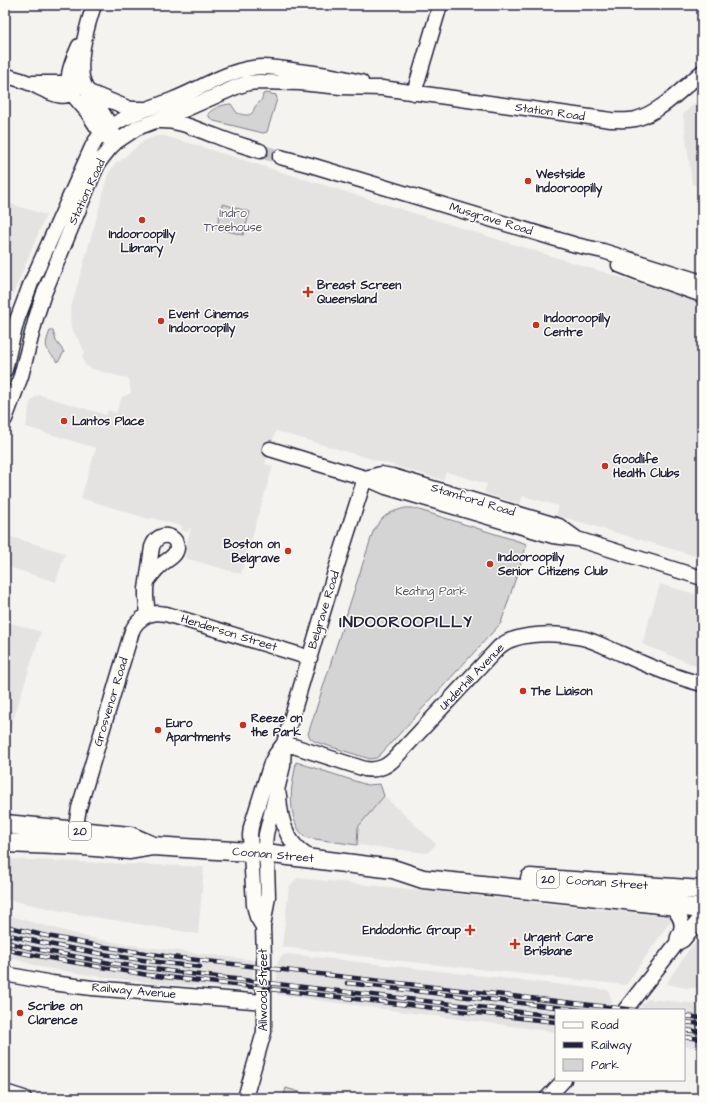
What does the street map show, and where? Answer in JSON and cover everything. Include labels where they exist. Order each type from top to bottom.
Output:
[{"type":"main road","name":"Coonan Street","points":[[5,824],[130,836],[152,846]]},
{"type":"main road","name":"Coonan Street","points":[[5,843],[82,846],[130,850],[152,846],[258,853],[316,859],[394,870],[423,879],[702,909]]},
{"type":"main road","name":"Coonan Street","points":[[394,870],[424,867],[515,877],[702,890]]},
{"type":"main road","name":"Coonan Street","points":[[582,895],[596,892],[702,898]]},
{"type":"street","points":[[79,88],[86,33],[94,5]]},
{"type":"street","points":[[414,93],[440,5]]},
{"type":"street","points":[[86,33],[71,65],[69,74],[106,130],[116,142]]},
{"type":"street","name":"Station Road","points":[[5,370],[10,330],[92,147],[96,139],[106,130],[126,117],[190,92],[235,72],[261,67],[280,68],[338,76],[382,88],[414,93],[625,121],[649,114],[664,104],[702,72]]},
{"type":"street","points":[[5,75],[30,83],[46,92],[58,96],[66,95],[79,88]]},
{"type":"street","name":"Station Road","points":[[5,419],[21,376],[46,289],[93,175],[102,157],[116,142],[137,128],[248,83],[300,83],[341,87],[382,88]]},
{"type":"street","points":[[79,88],[128,108],[146,109]]},
{"type":"street","points":[[190,92],[185,101],[184,110],[190,124],[195,128]]},
{"type":"street","points":[[154,122],[169,121],[195,128],[214,136],[260,151]]},
{"type":"street","name":"Musgrave Road","points":[[280,157],[576,245],[603,251],[702,282]]},
{"type":"street","points":[[576,245],[642,274],[702,294]]},
{"type":"street","points":[[10,330],[31,337]]},
{"type":"street","points":[[5,370],[21,376]]},
{"type":"street","name":"Stamford Road","points":[[270,449],[365,478],[381,474],[397,477],[559,526],[577,539],[702,578]]},
{"type":"street","name":"Belgrave Road","points":[[284,743],[271,762],[250,832],[258,853],[265,845],[266,834],[284,762],[284,743],[365,478]]},
{"type":"street","points":[[148,580],[146,587],[148,615]]},
{"type":"street","name":"Henderson Street","points":[[148,615],[160,613],[166,614],[310,658]]},
{"type":"street","name":"Grosvenor Road","points":[[75,831],[79,808],[133,629],[140,619],[148,615]]},
{"type":"street","name":"Underhill Avenue","points":[[284,743],[365,769],[374,770],[383,768],[394,760],[499,647],[509,640],[528,635],[556,635],[582,638],[668,674],[702,684]]},
{"type":"street","name":"Belgrave Road","points":[[281,776],[279,792],[280,808],[288,836],[294,846],[301,852],[316,859]]},
{"type":"street","name":"Allwood Street","points":[[245,1098],[263,1036],[263,927],[268,896],[267,873],[258,853]]},
{"type":"street","points":[[672,905],[679,916],[681,923],[677,943]]},
{"type":"street","points":[[626,1009],[677,943],[683,940],[702,916]]},
{"type":"street","name":"Railway Avenue","points":[[5,974],[52,984],[264,1002]]},
{"type":"street","points":[[547,1098],[563,1081]]},
{"type":"street","points":[[5,1092],[24,1098]]},
{"type":"shaded area","points":[[702,97],[702,187],[692,184],[683,114]]},
{"type":"shaded area","points":[[156,136],[164,136],[189,143],[702,303],[702,558],[556,515],[559,506],[523,496],[520,504],[484,493],[487,484],[457,475],[446,472],[443,480],[276,431],[265,464],[273,466],[241,574],[185,558],[186,552],[184,551],[191,529],[189,528],[188,532],[181,530],[182,526],[152,518],[149,519],[81,498],[96,448],[26,427],[30,403],[36,396],[40,395],[106,415],[108,410],[116,413],[122,397],[131,393],[129,379],[93,369],[85,365],[82,355],[85,352],[71,327],[70,311],[108,174],[117,161],[120,162],[144,141]]},
{"type":"shaded area","points":[[5,202],[46,215],[11,299],[5,305]]},
{"type":"shaded area","points":[[5,535],[65,553],[56,582],[5,566]]},
{"type":"shaded area","points":[[660,584],[702,596],[702,668],[642,644]]},
{"type":"shaded area","points":[[5,621],[41,632],[8,736],[5,735]]},
{"type":"shaded area","points":[[384,796],[436,844],[428,853],[357,845],[358,827]]},
{"type":"shaded area","points":[[5,859],[204,867],[198,934],[71,913],[5,899]]},
{"type":"shaded area","points":[[297,878],[673,917],[626,985],[282,947],[289,887]]},
{"type":"shaded area","points":[[5,914],[91,938],[131,945],[253,960],[253,990],[152,983],[40,967],[5,956]]},
{"type":"shaded area","points":[[702,934],[702,988],[687,988],[666,984],[690,948]]},
{"type":"shaded area","points":[[288,954],[608,990],[612,1001],[607,1009],[555,1009],[555,1032],[278,995],[277,964],[281,956]]},
{"type":"shaded area","points":[[648,999],[702,1004],[702,1048],[685,1046],[685,1009],[640,1009],[642,1004]]},
{"type":"green space","points":[[267,93],[276,95],[277,99],[267,132],[263,133],[214,121],[208,114],[219,107],[231,104],[237,113],[249,115],[253,112],[256,105],[263,97],[263,94]]},
{"type":"green space","name":"Indro Treehouse","points":[[223,204],[250,212],[243,235],[216,228]]},
{"type":"green space","points":[[50,331],[53,331],[56,341],[64,352],[58,362],[48,351],[46,345]]},
{"type":"green space","name":"Keating Park","points":[[405,508],[413,508],[527,544],[501,623],[380,755],[376,758],[370,759],[316,742],[311,739],[308,734],[373,532],[383,518],[394,511]]},
{"type":"green space","points":[[296,762],[367,785],[380,784],[384,796],[358,827],[357,845],[308,838],[298,829],[293,815],[291,800]]},
{"type":"green space","points":[[286,1088],[319,1098],[283,1098]]},
{"type":"tunnel","points":[[260,151],[280,157]]},
{"type":"railway","points":[[5,926],[99,946],[171,957],[626,1009]]},
{"type":"railway","points":[[5,934],[102,954],[200,967]]},
{"type":"railway","points":[[5,942],[110,963],[191,974],[555,1016]]},
{"type":"railway","points":[[5,948],[17,952],[148,975],[555,1022]]},
{"type":"railway","points":[[347,983],[572,1009]]},
{"type":"railway","points":[[685,1016],[702,1018]]},
{"type":"railway","points":[[685,1022],[702,1024]]},
{"type":"railway","points":[[685,1030],[702,1032]]},
{"type":"railway","points":[[685,1037],[702,1039]]},
{"type":"place","name":"Westside Indooroopilly","points":[[528,181]]},
{"type":"place","name":"Indooroopilly Library","points":[[142,220]]},
{"type":"place","name":"Breast Screen Queensland","points":[[308,292]]},
{"type":"place","name":"Event Cinemas Indooroopilly","points":[[161,321]]},
{"type":"place","name":"Indooroopilly Centre","points":[[536,325]]},
{"type":"place","name":"Lantos Place","points":[[64,421]]},
{"type":"place","name":"Goodlife Health Clubs","points":[[605,466]]},
{"type":"place","name":"Boston on Belgrave","points":[[288,551]]},
{"type":"place","name":"Indooroopilly Senior Citizens Club","points":[[490,564]]},
{"type":"place","name":"The Liaison","points":[[523,691]]},
{"type":"place","name":"Reeze on the Park","points":[[243,725]]},
{"type":"place","name":"Euro Apartments","points":[[158,730]]},
{"type":"place","name":"Endodontic Group","points":[[470,930]]},
{"type":"place","name":"Urgent Care Brisbane","points":[[515,944]]},
{"type":"place","name":"Scribe on Clarence","points":[[20,1013]]},
{"type":"district","name":"INDOOROOPILLY","points":[[406,622]]}]
